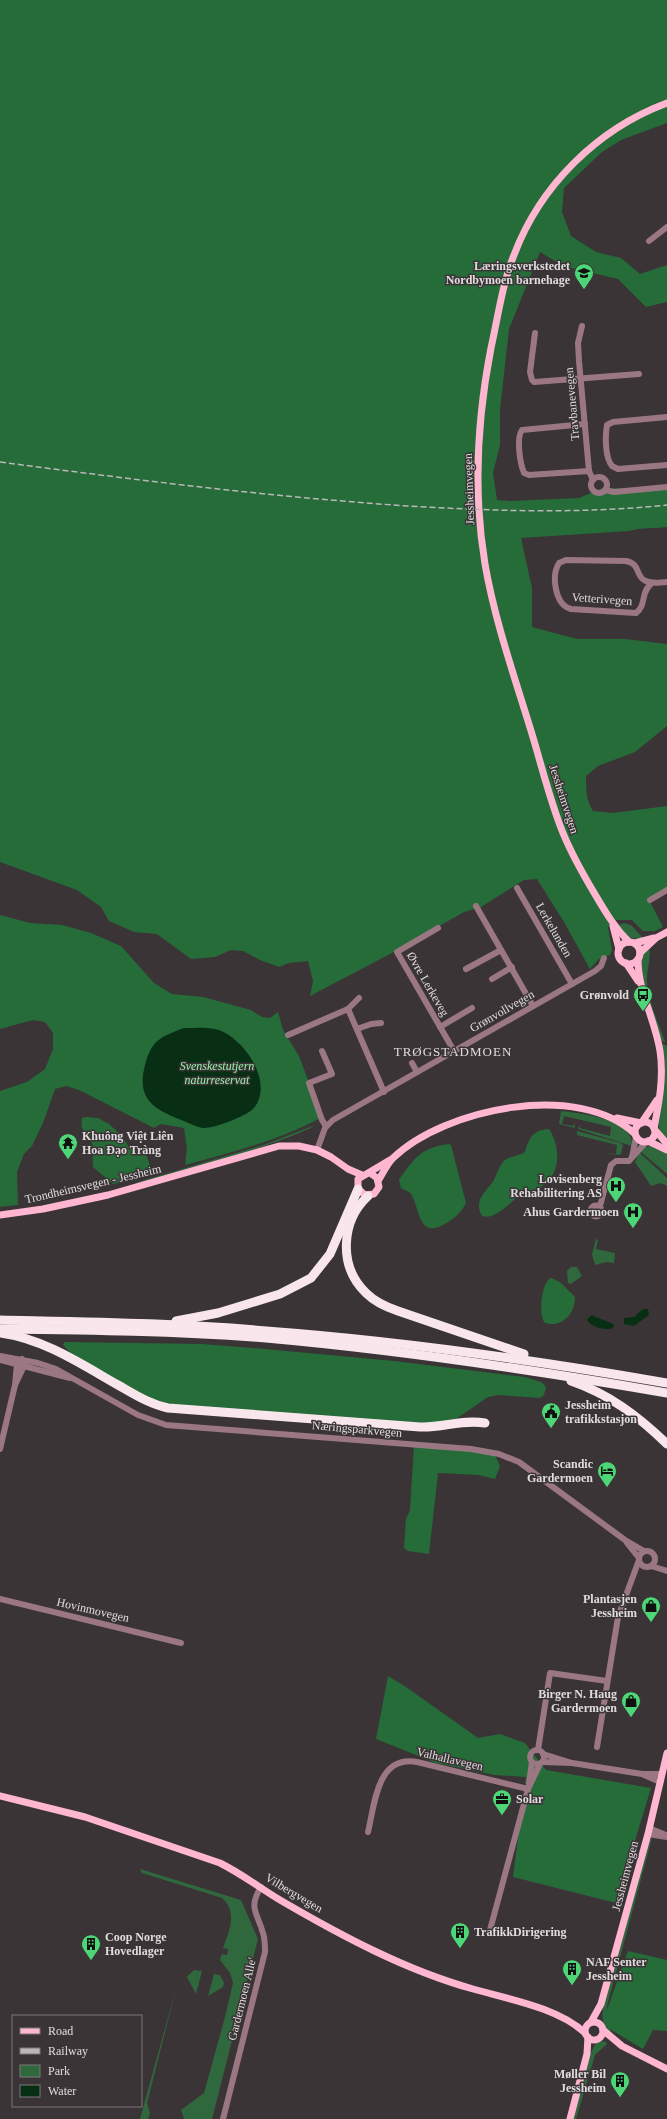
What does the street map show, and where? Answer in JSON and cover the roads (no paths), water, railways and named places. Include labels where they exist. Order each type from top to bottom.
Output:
[{"type":"highway","points":[[166,1325],[181,1320],[218,1313],[280,1294],[311,1278],[330,1254],[357,1186]]},
{"type":"highway","points":[[368,1196],[352,1217],[346,1245],[351,1272],[367,1294],[377,1302],[398,1311],[548,1363]]},
{"type":"highway","points":[[0,1320],[166,1325],[266,1330],[359,1339],[548,1363],[667,1383]]},
{"type":"highway","points":[[0,1329],[127,1331],[265,1338],[366,1348],[548,1373],[667,1393]]},
{"type":"highway","points":[[0,1333],[29,1339],[50,1348],[144,1400],[168,1408],[425,1427],[443,1426],[471,1421],[485,1422]]},
{"type":"highway","points":[[548,1373],[607,1396],[640,1418],[667,1444]]},
{"type":"main road","name":"Jessheimvegen","points":[[619,949],[612,924],[582,873],[562,832],[503,637],[491,593],[482,540],[478,485],[478,438],[486,372],[504,287],[514,255],[529,221],[553,185],[593,145],[625,123],[667,103]]},
{"type":"main road","name":"Jessheimvegen","points":[[612,924],[632,942]]},
{"type":"main road","points":[[626,963],[633,963],[656,938],[667,932]]},
{"type":"main road","points":[[647,1142],[654,1136],[660,1094],[662,1077],[660,1050],[639,983],[626,963],[620,958],[619,949],[623,944],[656,938]]},
{"type":"main road","points":[[632,942],[639,956],[639,983]]},
{"type":"main road","points":[[635,1136],[635,1129],[651,1111],[660,1094]]},
{"type":"main road","points":[[392,1160],[378,1181],[377,1191],[368,1196],[361,1193],[357,1186],[362,1175],[370,1173],[392,1160],[410,1145],[439,1128],[464,1118],[493,1110],[518,1107],[546,1106],[581,1110],[613,1118],[648,1122],[667,1144]]},
{"type":"main road","points":[[613,1118],[640,1141],[647,1142],[667,1150]]},
{"type":"main road","name":"Trondheimsvegen - Jessheim","points":[[0,1215],[43,1210],[108,1194],[274,1147],[293,1145],[317,1150],[331,1157],[348,1169],[362,1175]]},
{"type":"main road","name":"Trondheimsvegen - Jessheim","points":[[348,1169],[357,1186]]},
{"type":"main road","points":[[370,1173],[375,1176],[378,1181]]},
{"type":"main road","name":"Jessheimvegen","points":[[586,2035],[586,2027],[601,2004],[648,1831],[667,1752]]},
{"type":"main road","name":"Vilbergvegen","points":[[0,1796],[85,1818],[202,1856],[236,1871],[332,1928],[391,1958],[464,1986],[516,2000],[573,2022],[590,2023],[602,2027]]},
{"type":"main road","name":"Jessheimvegen","points":[[601,2004],[602,2027]]},
{"type":"main road","name":"Vilbergvegen","points":[[573,2022],[586,2035]]},
{"type":"main road","points":[[587,2054],[597,2039],[602,2027],[622,2046]]},
{"type":"main road","points":[[570,2119],[587,2054],[586,2035],[622,2046],[667,2069]]},
{"type":"street","points":[[649,242],[667,227]]},
{"type":"street","name":"Travbanevegen","points":[[582,326],[578,343],[589,471],[593,480]]},
{"type":"street","points":[[535,333],[530,372],[532,380],[538,382],[639,374]]},
{"type":"street","points":[[667,417],[613,422],[608,426],[606,431],[608,460],[612,466],[618,469],[667,464]]},
{"type":"street","points":[[585,424],[522,430],[519,437],[524,473],[529,475],[589,471]]},
{"type":"street","points":[[595,478],[603,478],[607,484],[604,490],[599,493],[594,491],[591,486],[595,478]]},
{"type":"street","points":[[604,490],[614,492],[667,487]]},
{"type":"street","name":"Vetterivegen","points":[[566,560],[626,561],[634,565],[641,579],[652,584],[645,591],[642,606],[636,613],[571,609],[563,606],[560,602],[555,574],[559,563],[566,560]]},
{"type":"street","points":[[652,584],[667,582]]},
{"type":"street","name":"Lerkelunden","points":[[516,888],[572,984]]},
{"type":"street","points":[[650,900],[667,890]]},
{"type":"street","points":[[476,906],[533,1006]]},
{"type":"street","name":"Øvre Lerkeveg","points":[[438,928],[397,952],[454,1051]]},
{"type":"street","points":[[466,969],[502,950]]},
{"type":"street","name":"Grønvollvegen","points":[[326,1126],[333,1120],[599,968],[604,958]]},
{"type":"street","points":[[492,979],[512,967]]},
{"type":"street","points":[[288,1035],[348,1009],[359,998]]},
{"type":"street","name":"Øvre Lerkeveg","points":[[440,1027],[472,1008]]},
{"type":"street","points":[[348,1009],[384,1092]]},
{"type":"street","points":[[357,1029],[371,1024],[381,1023]]},
{"type":"street","points":[[317,1150],[326,1126],[322,1120],[309,1083],[332,1074],[322,1051]]},
{"type":"street","points":[[412,1063],[417,1072]]},
{"type":"street","points":[[632,1157],[635,1136]]},
{"type":"street","points":[[600,1206],[611,1164],[616,1161],[627,1162],[647,1142]]},
{"type":"street","name":"Næringsparkvegen","points":[[0,1356],[20,1362]]},
{"type":"street","name":"Næringsparkvegen","points":[[0,1360],[48,1365],[65,1372],[72,1378],[148,1420],[166,1425],[430,1446],[499,1454],[519,1462],[625,1540],[644,1551],[651,1551],[655,1557],[667,1567]]},
{"type":"street","points":[[15,1385],[24,1366],[20,1362]]},
{"type":"street","points":[[0,1449],[20,1362]]},
{"type":"street","name":"Næringsparkvegen","points":[[24,1366],[72,1378]]},
{"type":"street","name":"Næringsparkvegen","points":[[625,1540],[643,1565],[667,1571]]},
{"type":"street","points":[[597,1747],[618,1617],[639,1559],[644,1551]]},
{"type":"street","points":[[631,1580],[650,1566],[654,1562],[655,1557]]},
{"type":"street","name":"Hovinmovegen","points":[[0,1599],[181,1643]]},
{"type":"street","points":[[528,1788],[544,1758],[540,1752],[550,1673],[608,1682]]},
{"type":"street","points":[[490,1930],[528,1788],[532,1762],[531,1754],[540,1752],[572,1763]]},
{"type":"street","name":"Valhallavegen","points":[[368,1832],[383,1777],[391,1766],[401,1761],[417,1762],[528,1788]]},
{"type":"street","points":[[532,1762],[572,1763],[642,1774],[662,1774]]},
{"type":"street","points":[[642,1774],[660,1782]]},
{"type":"street","points":[[648,1831],[667,1837]]},
{"type":"street","name":"Gardermoen Alle'","points":[[223,2119],[265,1952],[263,1933],[254,1906],[255,1896],[261,1887]]},
{"type":"water","points":[[184,1028],[215,1029],[226,1033],[246,1051],[259,1075],[261,1088],[259,1100],[252,1110],[229,1122],[204,1128],[164,1112],[150,1102],[145,1095],[143,1087],[143,1077],[148,1056],[154,1044],[158,1040]]},
{"type":"water","points":[[643,1309],[648,1309],[649,1315],[634,1326],[624,1324],[624,1318],[634,1317]]},
{"type":"water","points":[[592,1315],[614,1325],[613,1328],[602,1329],[594,1326],[588,1322],[587,1319]]},
{"type":"railway","points":[[0,462],[204,487],[306,498],[408,506],[570,511],[667,505]]},
{"type":"place","name":"Læringsverkstedet Nordbymoen barnehage","points":[[584,290]]},
{"type":"place","name":"Grønvold","points":[[643,1012]]},
{"type":"place","name":"Khuông Việt Liên Hoa Đạo Tràng","points":[[68,1160]]},
{"type":"place","name":"Lovisenberg Rehabilitering AS","points":[[616,1203]]},
{"type":"place","name":"Ahus Gardermoen","points":[[633,1229]]},
{"type":"place","name":"Jessheim trafikkstasjon","points":[[551,1429]]},
{"type":"place","name":"Scandic Gardermoen","points":[[607,1488]]},
{"type":"place","name":"Plantasjen Jessheim","points":[[651,1623]]},
{"type":"place","name":"Birger N. Haug Gardermoen","points":[[631,1718]]},
{"type":"place","name":"Solar","points":[[502,1816]]},
{"type":"place","name":"TrafikkDirigering","points":[[460,1949]]},
{"type":"place","name":"Coop Norge Hovedlager","points":[[91,1961]]},
{"type":"place","name":"NAF Senter Jessheim","points":[[572,1986]]},
{"type":"place","name":"Møller Bil Jessheim","points":[[620,2098]]},
{"type":"district","name":"TRØGSTADMOEN","points":[[453,1051]]},
{"type":"park label","name":"Svenskestutjern naturreservat","points":[[217,1073]]}]
